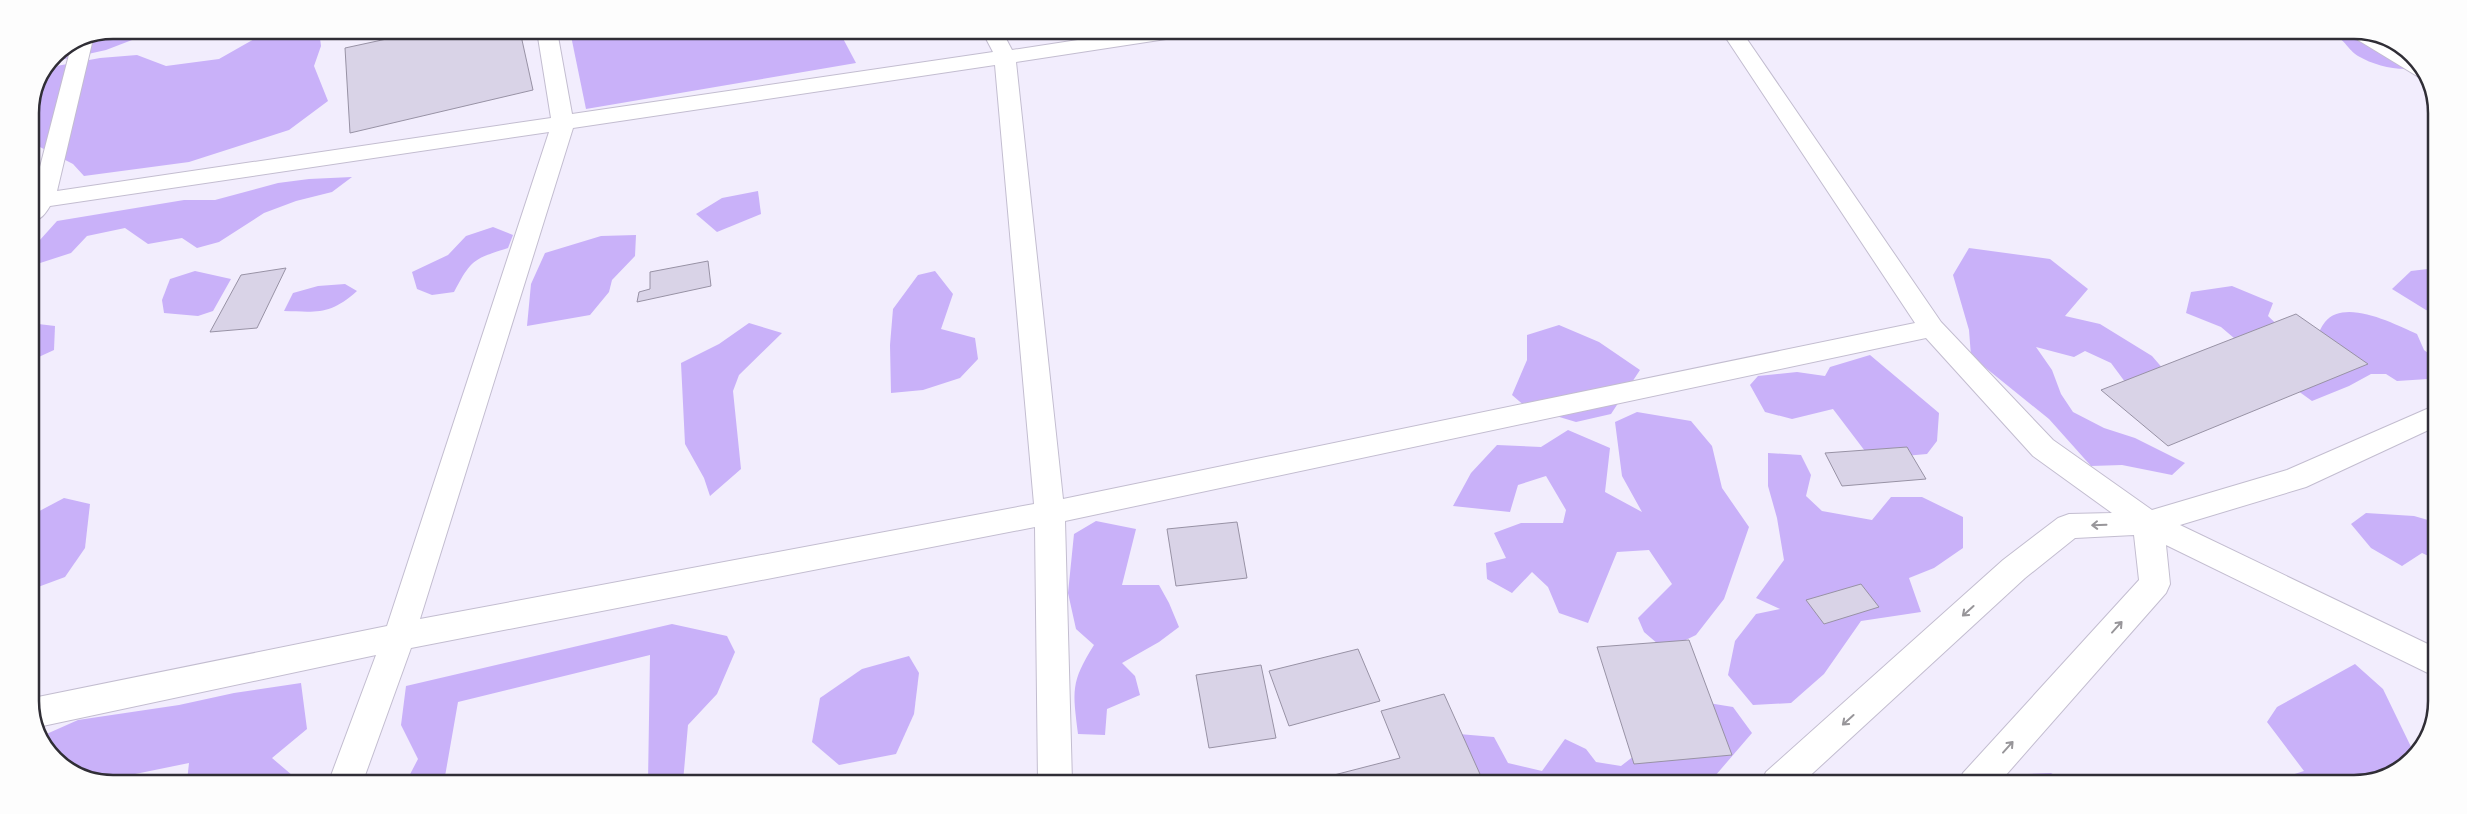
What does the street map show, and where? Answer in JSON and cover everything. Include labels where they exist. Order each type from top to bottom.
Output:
[{"type":"street","points":[[349,775],[399,637],[563,124],[549,39]]},
{"type":"street","points":[[996,39],[1005,56],[1050,513],[1055,775]]},
{"type":"street","points":[[39,205],[1123,39]]},
{"type":"street","points":[[1737,39],[1932,328],[2043,448],[2148,523],[2428,659]]},
{"type":"street","points":[[2373,41],[2407,62]]},
{"type":"street","points":[[39,189],[81,45]]},
{"type":"street","points":[[40,712],[399,637],[1050,513],[1932,328]]},
{"type":"street","points":[[1787,775],[2014,569],[2068,526],[2148,523],[2296,479],[2428,419]]},
{"type":"street","points":[[1983,775],[2155,584],[2148,523]]},
{"type":"shaded area","points":[[135,39],[106,50],[60,60],[84,44],[98,40]]},
{"type":"shaded area","points":[[254,39],[320,39],[321,46],[314,66],[328,101],[289,130],[189,162],[84,176],[73,164],[39,147],[40,98],[44,84],[55,66],[100,58],[137,55],[166,66],[219,59]]},
{"type":"shaded area","points":[[572,39],[843,39],[856,63],[586,109]]},
{"type":"shaded area","points":[[2340,39],[2364,39],[2383,44],[2396,51],[2413,68],[2394,68],[2379,65],[2365,60]]},
{"type":"shaded area","points":[[352,177],[332,192],[296,201],[264,213],[219,242],[197,248],[182,238],[148,244],[125,228],[87,236],[71,253],[39,263],[39,241],[57,221],[184,200],[215,200],[278,183]]},
{"type":"shaded area","points":[[758,191],[761,214],[717,232],[696,214],[722,198]]},
{"type":"shaded area","points":[[493,227],[513,235],[508,248],[487,255],[474,262],[454,292],[432,295],[417,289],[412,272],[448,255],[466,236]]},
{"type":"shaded area","points":[[636,235],[635,256],[612,280],[609,292],[590,315],[527,326],[531,284],[545,253],[601,236]]},
{"type":"shaded area","points":[[1969,248],[2050,259],[2088,289],[2065,316],[2100,324],[2152,356],[2177,385],[2131,390],[2111,363],[2085,351],[2074,357],[2036,347],[2052,370],[2061,394],[2073,412],[2104,428],[2135,438],[2185,463],[2172,475],[2122,465],[2091,466],[2049,419],[1971,356],[1969,330],[1953,275]]},
{"type":"shaded area","points":[[2428,269],[2428,311],[2392,289],[2411,271]]},
{"type":"shaded area","points":[[195,271],[231,279],[213,311],[198,316],[164,313],[162,300],[170,279]]},
{"type":"shaded area","points":[[935,271],[953,294],[941,329],[975,338],[978,359],[960,378],[923,390],[891,393],[890,345],[893,309],[918,275]]},
{"type":"shaded area","points":[[345,284],[357,291],[348,299],[331,308],[315,311],[284,311],[293,293],[318,286]]},
{"type":"shaded area","points":[[2232,286],[2273,303],[2268,316],[2287,334],[2315,340],[2325,322],[2334,315],[2345,312],[2370,315],[2383,319],[2417,334],[2424,350],[2428,353],[2428,379],[2397,381],[2386,374],[2371,374],[2349,386],[2312,401],[2287,383],[2221,327],[2186,313],[2191,292]]},
{"type":"shaded area","points":[[749,323],[782,333],[739,375],[733,391],[741,469],[710,496],[704,478],[685,444],[681,363],[719,344]]},
{"type":"shaded area","points":[[39,324],[55,326],[54,350],[39,357]]},
{"type":"shaded area","points":[[1559,325],[1599,342],[1640,370],[1611,414],[1576,422],[1526,407],[1512,395],[1527,360],[1527,335]]},
{"type":"shaded area","points":[[1870,355],[1939,413],[1937,441],[1927,454],[1871,459],[1833,409],[1792,419],[1765,412],[1750,385],[1758,376],[1797,372],[1825,376],[1830,367]]},
{"type":"shaded area","points":[[1637,412],[1691,421],[1712,446],[1722,488],[1749,527],[1724,599],[1696,635],[1665,650],[1644,632],[1638,618],[1672,584],[1649,550],[1617,552],[1588,623],[1559,613],[1548,587],[1532,572],[1512,593],[1487,579],[1486,563],[1506,558],[1494,533],[1521,523],[1563,523],[1566,510],[1546,476],[1518,485],[1510,512],[1453,506],[1471,473],[1497,445],[1541,447],[1568,430],[1610,448],[1605,492],[1642,512],[1622,476],[1615,422]]},
{"type":"shaded area","points":[[1768,453],[1801,455],[1811,475],[1806,496],[1822,511],[1872,520],[1891,497],[1922,497],[1963,517],[1963,548],[1934,568],[1909,578],[1921,612],[1861,621],[1824,674],[1791,703],[1753,705],[1728,675],[1735,641],[1756,614],[1780,609],[1756,598],[1784,560],[1777,518],[1768,486]]},
{"type":"shaded area","points":[[64,498],[90,504],[85,548],[65,577],[39,587],[39,511]]},
{"type":"shaded area","points":[[2366,513],[2414,516],[2428,520],[2428,556],[2422,553],[2402,566],[2371,548],[2351,524]]},
{"type":"shaded area","points":[[1096,521],[1136,529],[1122,585],[1159,585],[1179,627],[1159,642],[1122,663],[1135,676],[1140,695],[1107,709],[1105,735],[1078,734],[1075,688],[1081,669],[1094,645],[1076,629],[1068,593],[1074,534]]},
{"type":"shaded area","points":[[672,624],[727,636],[735,652],[717,694],[688,725],[684,775],[648,775],[650,655],[458,702],[445,775],[410,775],[418,759],[401,725],[406,686]]},
{"type":"shaded area","points":[[909,656],[919,673],[914,714],[896,754],[839,765],[812,742],[820,698],[862,669]]},
{"type":"shaded area","points":[[2355,664],[2383,689],[2412,748],[2391,765],[2369,774],[2291,775],[2304,771],[2267,722],[2277,707]]},
{"type":"shaded area","points":[[301,683],[307,729],[272,758],[292,775],[188,775],[189,763],[130,775],[103,775],[93,773],[71,763],[57,750],[46,734],[78,720],[179,705],[234,693]]},
{"type":"shaded area","points":[[1696,701],[1733,707],[1752,733],[1716,775],[1443,775],[1447,733],[1494,737],[1508,763],[1542,771],[1565,739],[1586,749],[1596,762],[1621,766],[1652,742]]},
{"type":"shaded area","points":[[2051,773],[2054,775],[2002,775]]},
{"type":"building","points":[[386,39],[522,39],[533,90],[350,133],[345,48]]},
{"type":"building","points":[[708,261],[711,286],[637,302],[639,292],[650,289],[650,272]]},
{"type":"building","points":[[286,268],[257,328],[210,332],[241,275]]},
{"type":"building","points":[[2296,314],[2368,364],[2168,446],[2101,390]]},
{"type":"building","points":[[1907,447],[1926,479],[1842,486],[1825,453]]},
{"type":"building","points":[[1237,522],[1247,578],[1176,586],[1167,529]]},
{"type":"building","points":[[1861,584],[1879,607],[1824,624],[1806,600]]},
{"type":"building","points":[[1689,640],[1732,755],[1634,764],[1597,647]]},
{"type":"building","points":[[1358,649],[1380,701],[1289,726],[1269,671]]},
{"type":"building","points":[[1261,665],[1276,738],[1209,748],[1196,675]]},
{"type":"building","points":[[1444,694],[1480,775],[1334,775],[1400,758],[1381,711]]}]
